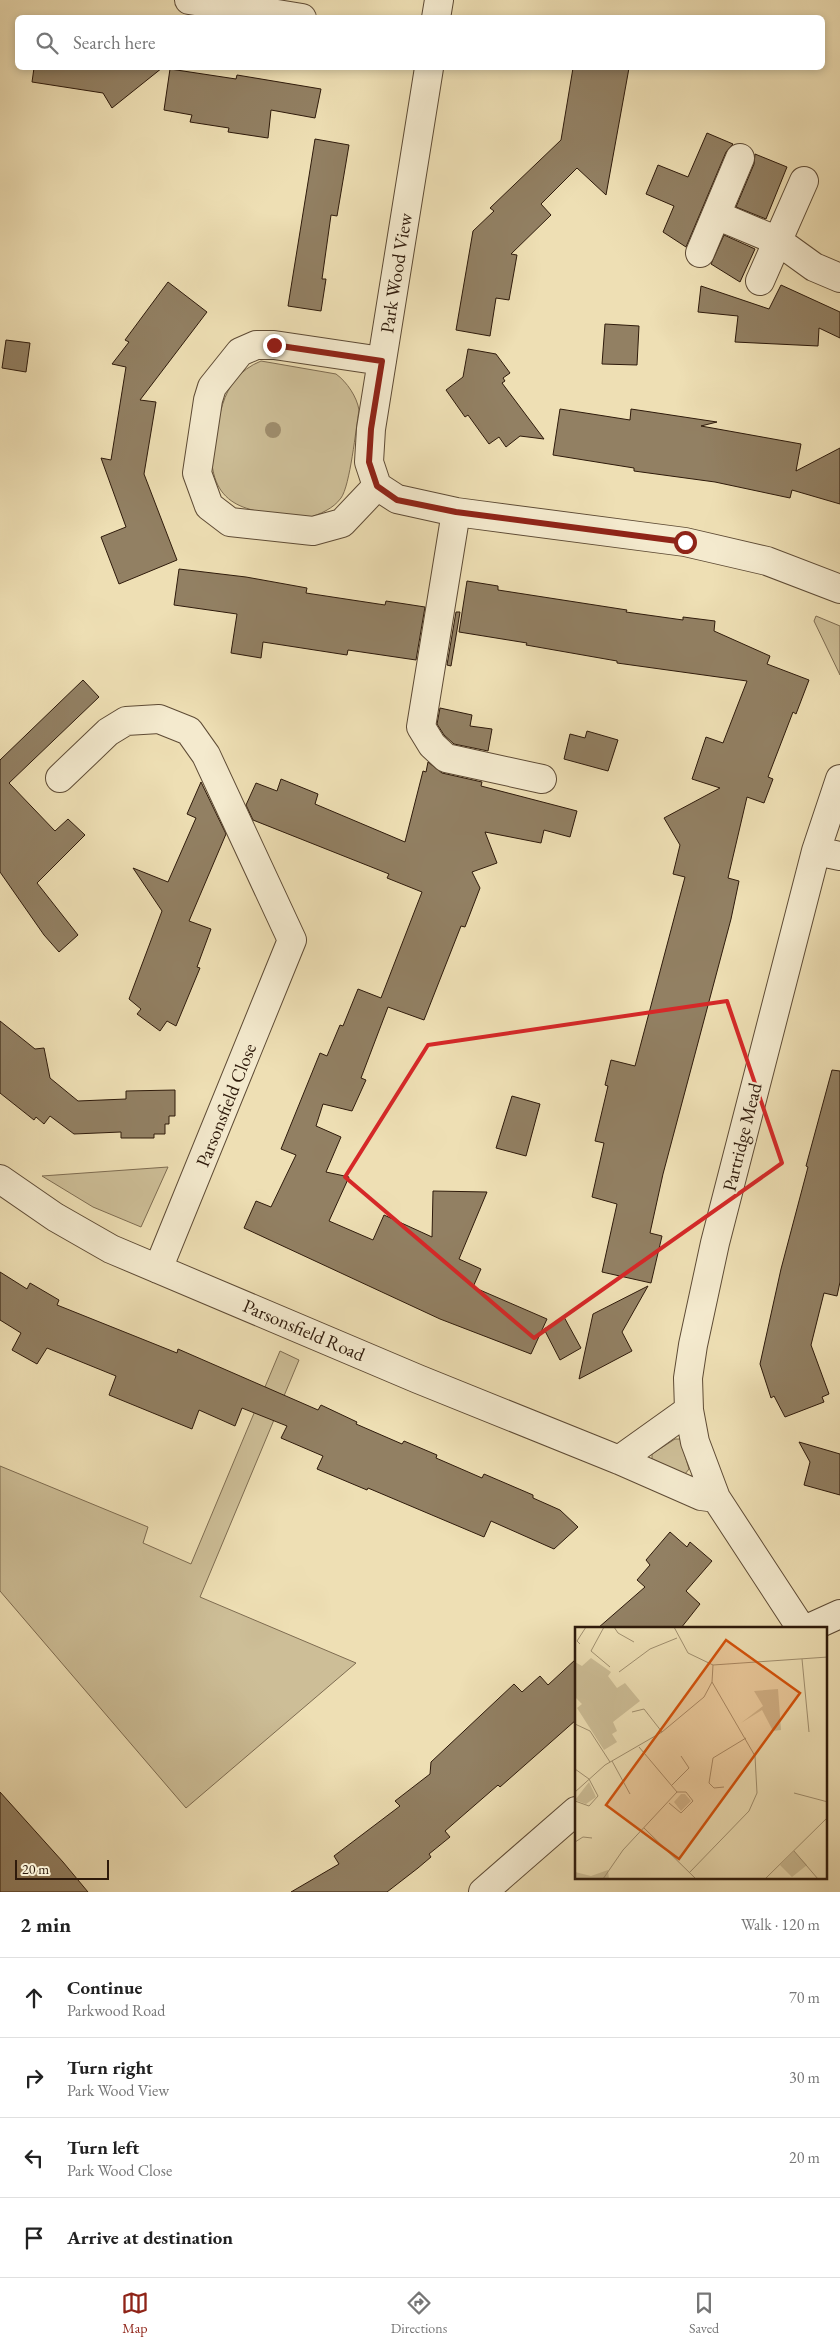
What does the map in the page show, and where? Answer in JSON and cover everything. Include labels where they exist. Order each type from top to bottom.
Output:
[{"type":"street","points":[[189,0],[283,15]]},
{"type":"street","points":[[436,15],[439,0]]},
{"type":"street","name":"Park Wood View","points":[[377,486],[369,462],[371,429],[429,70]]},
{"type":"street","points":[[700,253],[740,158]]},
{"type":"street","points":[[760,281],[804,181]]},
{"type":"street","points":[[716,215],[778,241],[814,267],[840,278]]},
{"type":"street","points":[[382,361],[274,345],[256,345],[240,352],[212,387],[208,400],[197,473],[209,506],[218,515],[230,522],[313,531],[342,523],[377,486],[397,500],[456,512],[685,542],[767,561],[840,589]]},
{"type":"street","points":[[456,512],[422,727],[432,745],[446,758],[542,779]]},
{"type":"street","name":"Parsonsfield Close","points":[[60,778],[108,732],[126,722],[159,719],[189,731],[206,754],[292,940],[158,1269]]},
{"type":"street","name":"Partridge Mead","points":[[716,1498],[695,1442],[689,1410],[688,1378],[693,1345],[715,1243],[828,854],[840,779]]},
{"type":"street","name":"Parsonsfield Road","points":[[0,1179],[55,1217],[111,1249],[418,1379],[619,1460],[701,1496],[716,1498]]},
{"type":"street","points":[[619,1460],[689,1410]]},
{"type":"street","points":[[716,1498],[800,1627]]},
{"type":"street","points":[[811,1627],[840,1614]]},
{"type":"street","points":[[483,1892],[575,1812]]},
{"type":"highlighted area","points":[[727,1001],[782,1163],[534,1338],[345,1177],[428,1045]]},
{"type":"shaded area","points":[[261,361],[336,374],[351,390],[358,405],[359,410],[352,456],[344,492],[338,502],[330,508],[308,518],[261,512],[246,508],[234,503],[224,494],[216,481],[212,464],[223,404],[228,391],[236,379],[247,369]]},
{"type":"shaded area","points":[[816,616],[840,626],[840,675],[814,621]]},
{"type":"shaded area","points":[[168,1167],[141,1227],[93,1207],[42,1176]]},
{"type":"shaded area","points":[[280,1351],[299,1360],[200,1597],[356,1663],[186,1808],[0,1591],[0,1466],[148,1527],[143,1543],[191,1564]]},
{"type":"shaded area","points":[[675,1439],[680,1439],[689,1469],[685,1474],[652,1459],[652,1454]]},
{"type":"building","points":[[34,70],[160,70],[112,108],[103,93],[32,82]]},
{"type":"building","points":[[170,70],[236,79],[237,75],[321,89],[315,118],[271,110],[268,138],[228,132],[229,128],[190,122],[192,115],[164,110]]},
{"type":"building","points":[[573,70],[629,70],[606,195],[577,168],[541,204],[551,215],[511,254],[517,255],[509,300],[496,298],[490,336],[456,330],[473,231],[494,211],[490,208],[561,140]]},
{"type":"building","points":[[707,133],[733,144],[726,152],[686,247],[663,232],[674,206],[646,194],[658,165],[688,177]]},
{"type":"building","points":[[315,139],[349,145],[337,216],[331,215],[322,279],[326,279],[321,311],[288,306]]},
{"type":"building","points":[[755,154],[787,167],[766,219],[736,207],[754,164]]},
{"type":"building","points":[[724,235],[755,249],[740,282],[711,264]]},
{"type":"building","points":[[168,282],[207,312],[140,400],[156,402],[144,474],[177,560],[119,584],[101,537],[126,527],[101,458],[111,460],[126,367],[112,364],[129,342],[125,340]]},
{"type":"building","points":[[781,285],[840,312],[840,338],[819,328],[818,346],[735,342],[738,316],[698,312],[701,286],[769,309]]},
{"type":"building","points":[[605,324],[639,326],[637,365],[602,364]]},
{"type":"building","points":[[6,340],[30,343],[26,372],[2,368]]},
{"type":"building","points":[[468,349],[496,354],[510,373],[503,378],[505,381],[502,383],[544,439],[520,436],[506,447],[499,437],[489,444],[468,415],[465,417],[446,390],[463,377]]},
{"type":"building","points":[[560,409],[630,420],[631,409],[717,422],[701,426],[801,444],[796,471],[840,448],[840,504],[792,490],[790,498],[715,482],[634,471],[634,468],[553,455]]},
{"type":"building","points":[[179,569],[246,577],[307,588],[306,593],[385,605],[386,601],[425,607],[416,660],[348,650],[347,655],[263,642],[261,658],[231,653],[237,614],[174,605]]},
{"type":"building","points":[[467,581],[498,586],[498,590],[627,610],[626,612],[683,620],[683,617],[715,621],[714,631],[770,656],[767,664],[809,680],[796,714],[793,712],[768,777],[773,779],[764,803],[747,797],[728,878],[739,881],[731,919],[663,1174],[650,1233],[662,1236],[651,1283],[602,1272],[617,1204],[592,1197],[604,1143],[595,1141],[608,1086],[605,1085],[611,1060],[635,1066],[685,877],[673,874],[680,845],[664,818],[720,788],[692,779],[706,737],[723,743],[747,681],[617,663],[617,661],[526,645],[527,643],[459,632]]},
{"type":"building","points":[[456,612],[460,612],[451,666],[447,665]]},
{"type":"building","points":[[83,680],[99,697],[9,783],[55,831],[68,819],[85,835],[37,883],[78,935],[59,952],[44,935],[0,872],[0,760]]},
{"type":"building","points":[[440,708],[472,715],[470,726],[492,729],[488,751],[454,744],[444,735],[437,724]]},
{"type":"building","points":[[587,731],[618,740],[608,771],[564,759],[570,734],[585,738]]},
{"type":"building","points":[[428,762],[442,773],[482,782],[481,786],[577,811],[570,837],[544,830],[541,843],[485,832],[497,863],[472,872],[480,888],[465,927],[461,926],[424,1020],[388,1007],[361,1078],[366,1080],[352,1111],[323,1104],[316,1126],[341,1137],[326,1172],[349,1177],[329,1221],[373,1240],[384,1215],[432,1237],[433,1191],[487,1192],[459,1259],[481,1269],[473,1287],[547,1319],[531,1354],[440,1319],[244,1228],[256,1201],[271,1207],[296,1155],[281,1149],[320,1053],[327,1056],[340,1025],[343,1026],[358,989],[381,998],[422,892],[387,878],[389,874],[253,820],[246,805],[256,783],[277,791],[281,779],[318,794],[315,804],[405,842],[423,771],[426,772]]},
{"type":"building","points":[[201,782],[226,834],[189,921],[211,929],[197,967],[200,968],[176,1026],[167,1021],[160,1031],[137,1014],[141,1009],[129,999],[162,911],[133,868],[168,882],[196,818],[187,814]]},
{"type":"building","points":[[0,1021],[35,1049],[44,1048],[50,1078],[78,1101],[126,1099],[126,1091],[175,1090],[175,1116],[169,1116],[169,1124],[165,1124],[165,1134],[154,1134],[154,1138],[121,1138],[121,1132],[74,1134],[50,1116],[44,1124],[36,1117],[34,1120],[0,1093]]},
{"type":"building","points":[[832,1070],[840,1071],[840,1282],[837,1296],[824,1293],[811,1345],[829,1394],[822,1397],[824,1402],[785,1417],[774,1396],[771,1398],[760,1364],[781,1269],[808,1167],[806,1166]]},
{"type":"building","points":[[512,1096],[540,1104],[526,1156],[496,1148]]},
{"type":"building","points":[[0,1272],[27,1289],[30,1283],[59,1300],[57,1305],[177,1353],[178,1349],[318,1410],[321,1405],[357,1422],[356,1424],[402,1444],[404,1441],[437,1455],[436,1458],[482,1478],[484,1474],[533,1495],[533,1498],[560,1510],[578,1527],[554,1549],[491,1521],[484,1537],[368,1488],[367,1490],[317,1469],[323,1456],[281,1438],[287,1426],[242,1408],[235,1426],[199,1410],[192,1429],[109,1395],[116,1376],[47,1348],[37,1364],[12,1350],[21,1333],[0,1320]]},
{"type":"building","points":[[648,1286],[622,1332],[632,1351],[579,1379],[593,1314]]},
{"type":"building","points":[[564,1317],[581,1348],[560,1360],[544,1329]]},
{"type":"building","points":[[799,1442],[840,1454],[840,1495],[804,1485],[810,1462]]},
{"type":"building","points":[[670,1532],[687,1547],[690,1542],[712,1561],[686,1591],[700,1604],[682,1627],[599,1627],[645,1587],[637,1580],[650,1565],[646,1560]]},
{"type":"building","points":[[575,1660],[575,1721],[500,1787],[498,1785],[445,1831],[450,1837],[429,1854],[431,1857],[418,1868],[387,1892],[291,1892],[339,1864],[334,1856],[400,1806],[395,1801],[430,1774],[431,1762],[514,1684],[522,1692],[540,1676],[548,1685]]},
{"type":"building","points":[[0,1792],[63,1862],[88,1892],[0,1892]]},
{"type":"route","points":[[274,345],[382,361],[371,429],[369,462],[377,486],[397,500],[456,512],[685,542]]}]
